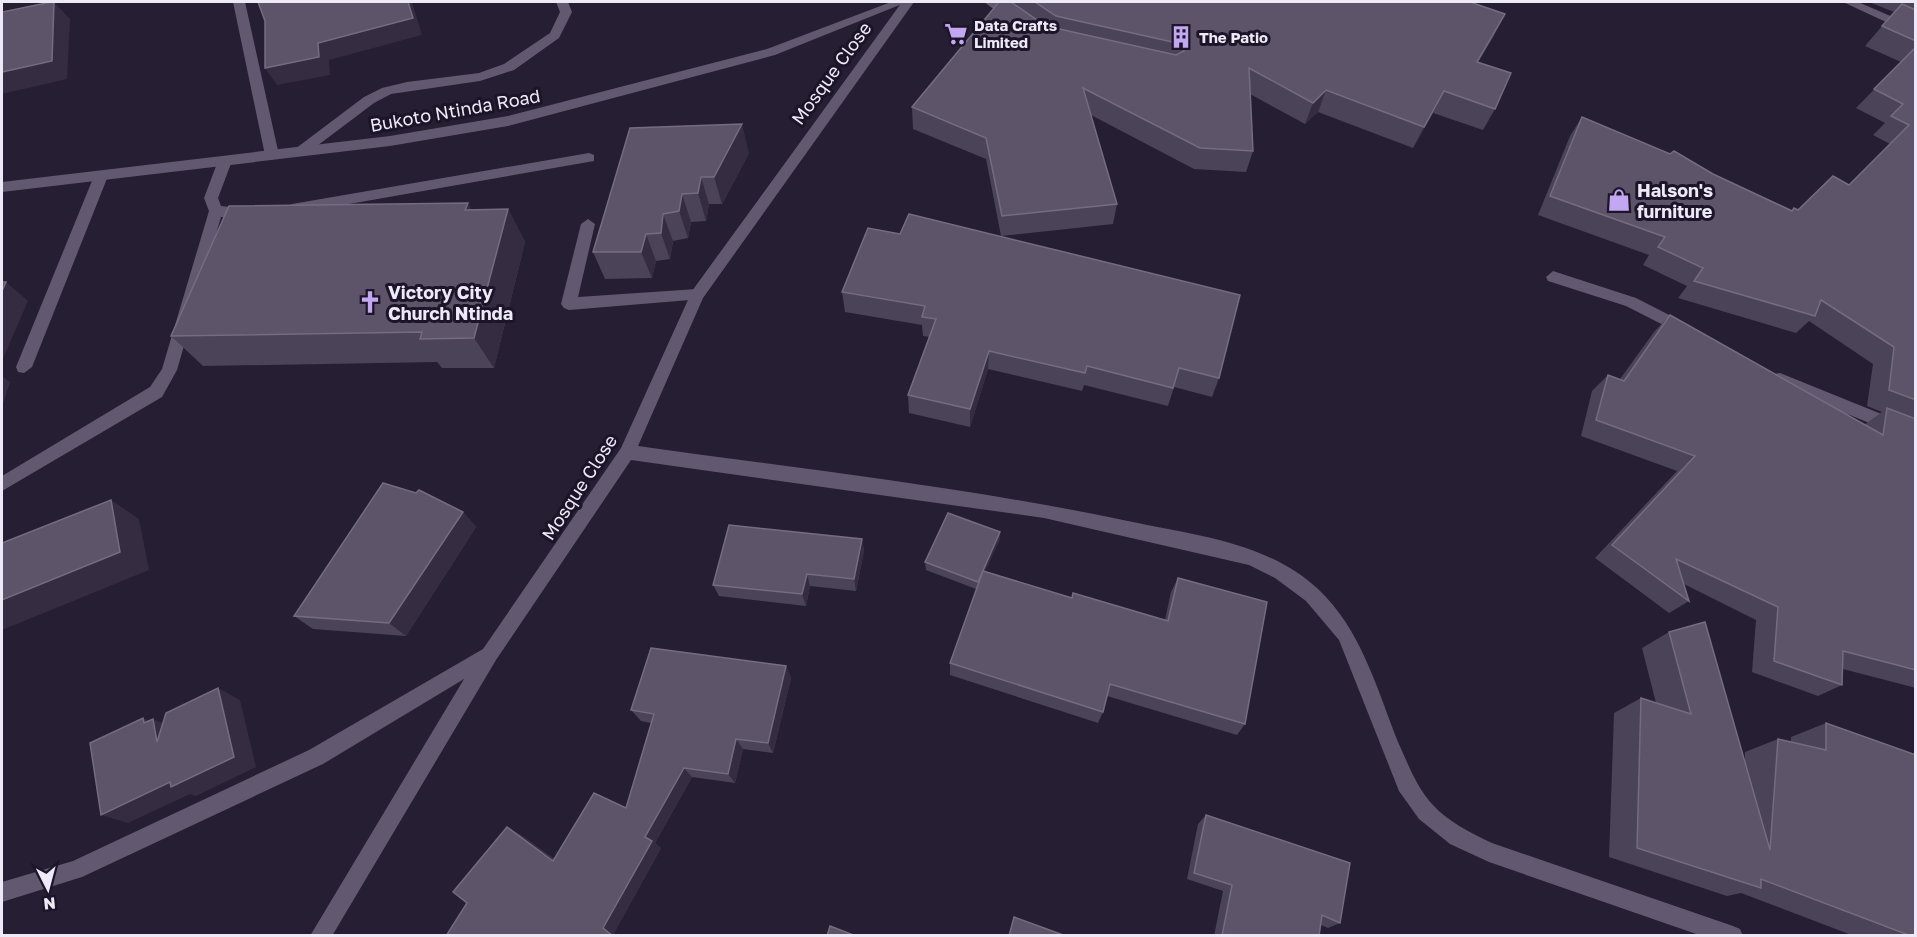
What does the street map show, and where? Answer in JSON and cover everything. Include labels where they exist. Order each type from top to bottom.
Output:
[{"type":"street","points":[[238,2],[272,155]]},
{"type":"street","points":[[300,152],[369,100],[387,91],[407,86],[480,77],[509,67],[555,35],[566,12],[562,2]]},
{"type":"street","name":"Bukoto Ntinda Road","points":[[2,187],[390,141],[508,122],[771,52],[901,2]]},
{"type":"street","name":"Mosque Close","points":[[321,936],[490,654],[627,452],[697,295],[908,2]]},
{"type":"street","points":[[990,2],[1029,29]]},
{"type":"street","points":[[1849,2],[1916,32]]},
{"type":"street","points":[[216,212],[256,214],[273,212],[589,158]]},
{"type":"street","points":[[2,484],[156,392],[169,370],[216,212],[211,198],[225,161]]},
{"type":"street","points":[[24,367],[101,176]]},
{"type":"street","points":[[588,224],[568,304],[697,295]]},
{"type":"street","points":[[1553,277],[1631,302],[1695,335]]},
{"type":"street","points":[[1770,374],[1916,435]]},
{"type":"street","points":[[627,452],[1044,512],[1223,549],[1253,558],[1281,572],[1312,595],[1346,635],[1406,784],[1426,812],[1457,837],[1489,852],[1733,936]]},
{"type":"street","points":[[2,892],[75,870],[316,757],[490,654]]},
{"type":"building","points":[[54,2],[52,61],[2,72],[2,12]]},
{"type":"building","points":[[258,2],[408,2],[413,18],[318,43],[319,57],[265,68],[265,21]]},
{"type":"building","points":[[999,2],[1011,2],[1046,26],[1176,55],[1184,51],[1184,47],[1177,43],[1056,16],[1035,2],[1470,2],[1505,14],[1477,62],[1511,73],[1495,109],[1444,91],[1424,127],[1326,90],[1313,103],[1249,68],[1253,151],[1200,148],[1083,88],[1117,204],[1002,216],[986,138],[912,107]]},
{"type":"building","points":[[1902,4],[1916,10],[1916,41],[1882,26]]},
{"type":"building","points":[[1916,47],[1916,400],[1889,390],[1894,347],[1821,300],[1815,316],[1694,281],[1703,268],[1658,247],[1665,237],[1550,196],[1582,117],[1670,154],[1674,151],[1713,174],[1792,211],[1794,208],[1798,210],[1833,176],[1849,185],[1909,125],[1891,116],[1903,104],[1874,89]]},
{"type":"building","points":[[742,124],[714,177],[701,177],[698,193],[682,194],[679,211],[663,214],[661,233],[646,234],[641,252],[593,252],[630,128]]},
{"type":"building","name":"Victory City Church Ntinda","points":[[468,203],[465,210],[508,209],[474,338],[420,339],[422,332],[171,336],[229,206]]},
{"type":"building","points":[[909,214],[1240,295],[1219,378],[1179,368],[1173,388],[1087,366],[1085,373],[989,351],[970,409],[908,395],[936,319],[922,317],[925,306],[842,292],[868,228],[900,234]]},
{"type":"building","points":[[1670,315],[1883,435],[1887,408],[1916,419],[1916,670],[1843,651],[1842,685],[1774,661],[1778,607],[1676,559],[1689,601],[1612,545],[1695,456],[1596,420],[1608,375],[1624,381]]},
{"type":"building","points":[[383,483],[416,493],[419,490],[463,512],[389,623],[294,616]]},
{"type":"building","points":[[111,500],[120,552],[2,600],[2,543]]},
{"type":"building","points":[[948,513],[1000,532],[978,582],[925,562]]},
{"type":"building","points":[[729,525],[862,539],[854,579],[807,574],[802,594],[713,585]]},
{"type":"building","points":[[983,571],[1072,598],[1073,593],[1168,621],[1178,578],[1267,602],[1245,724],[1110,684],[1103,712],[950,663]]},
{"type":"building","points":[[1705,622],[1770,850],[1778,739],[1826,750],[1826,723],[1916,755],[1916,936],[1761,879],[1761,888],[1637,848],[1641,698],[1691,714],[1669,632]]},
{"type":"building","points":[[651,648],[786,666],[768,743],[736,739],[728,774],[684,768],[645,837],[652,841],[603,928],[613,936],[446,936],[467,903],[453,892],[507,827],[553,861],[594,793],[626,808],[654,714],[631,710]]},
{"type":"building","points":[[218,688],[234,757],[171,787],[170,782],[101,815],[90,743],[143,718],[144,723],[153,719],[157,742],[166,713]]},
{"type":"building","points":[[1206,815],[1350,863],[1340,923],[1322,915],[1319,936],[1222,936],[1232,885],[1194,873]]},
{"type":"building","points":[[1014,917],[1066,936],[1009,936]]},
{"type":"building","points":[[830,926],[856,936],[827,936]]},
{"type":"place","name":"Data Crafts Limited","points":[[956,34]]},
{"type":"place","name":"The Patio","points":[[1181,37]]},
{"type":"place","name":"Halson's furniture","points":[[1619,200]]},
{"type":"place","name":"Victory City Church Ntinda","points":[[370,302]]}]
